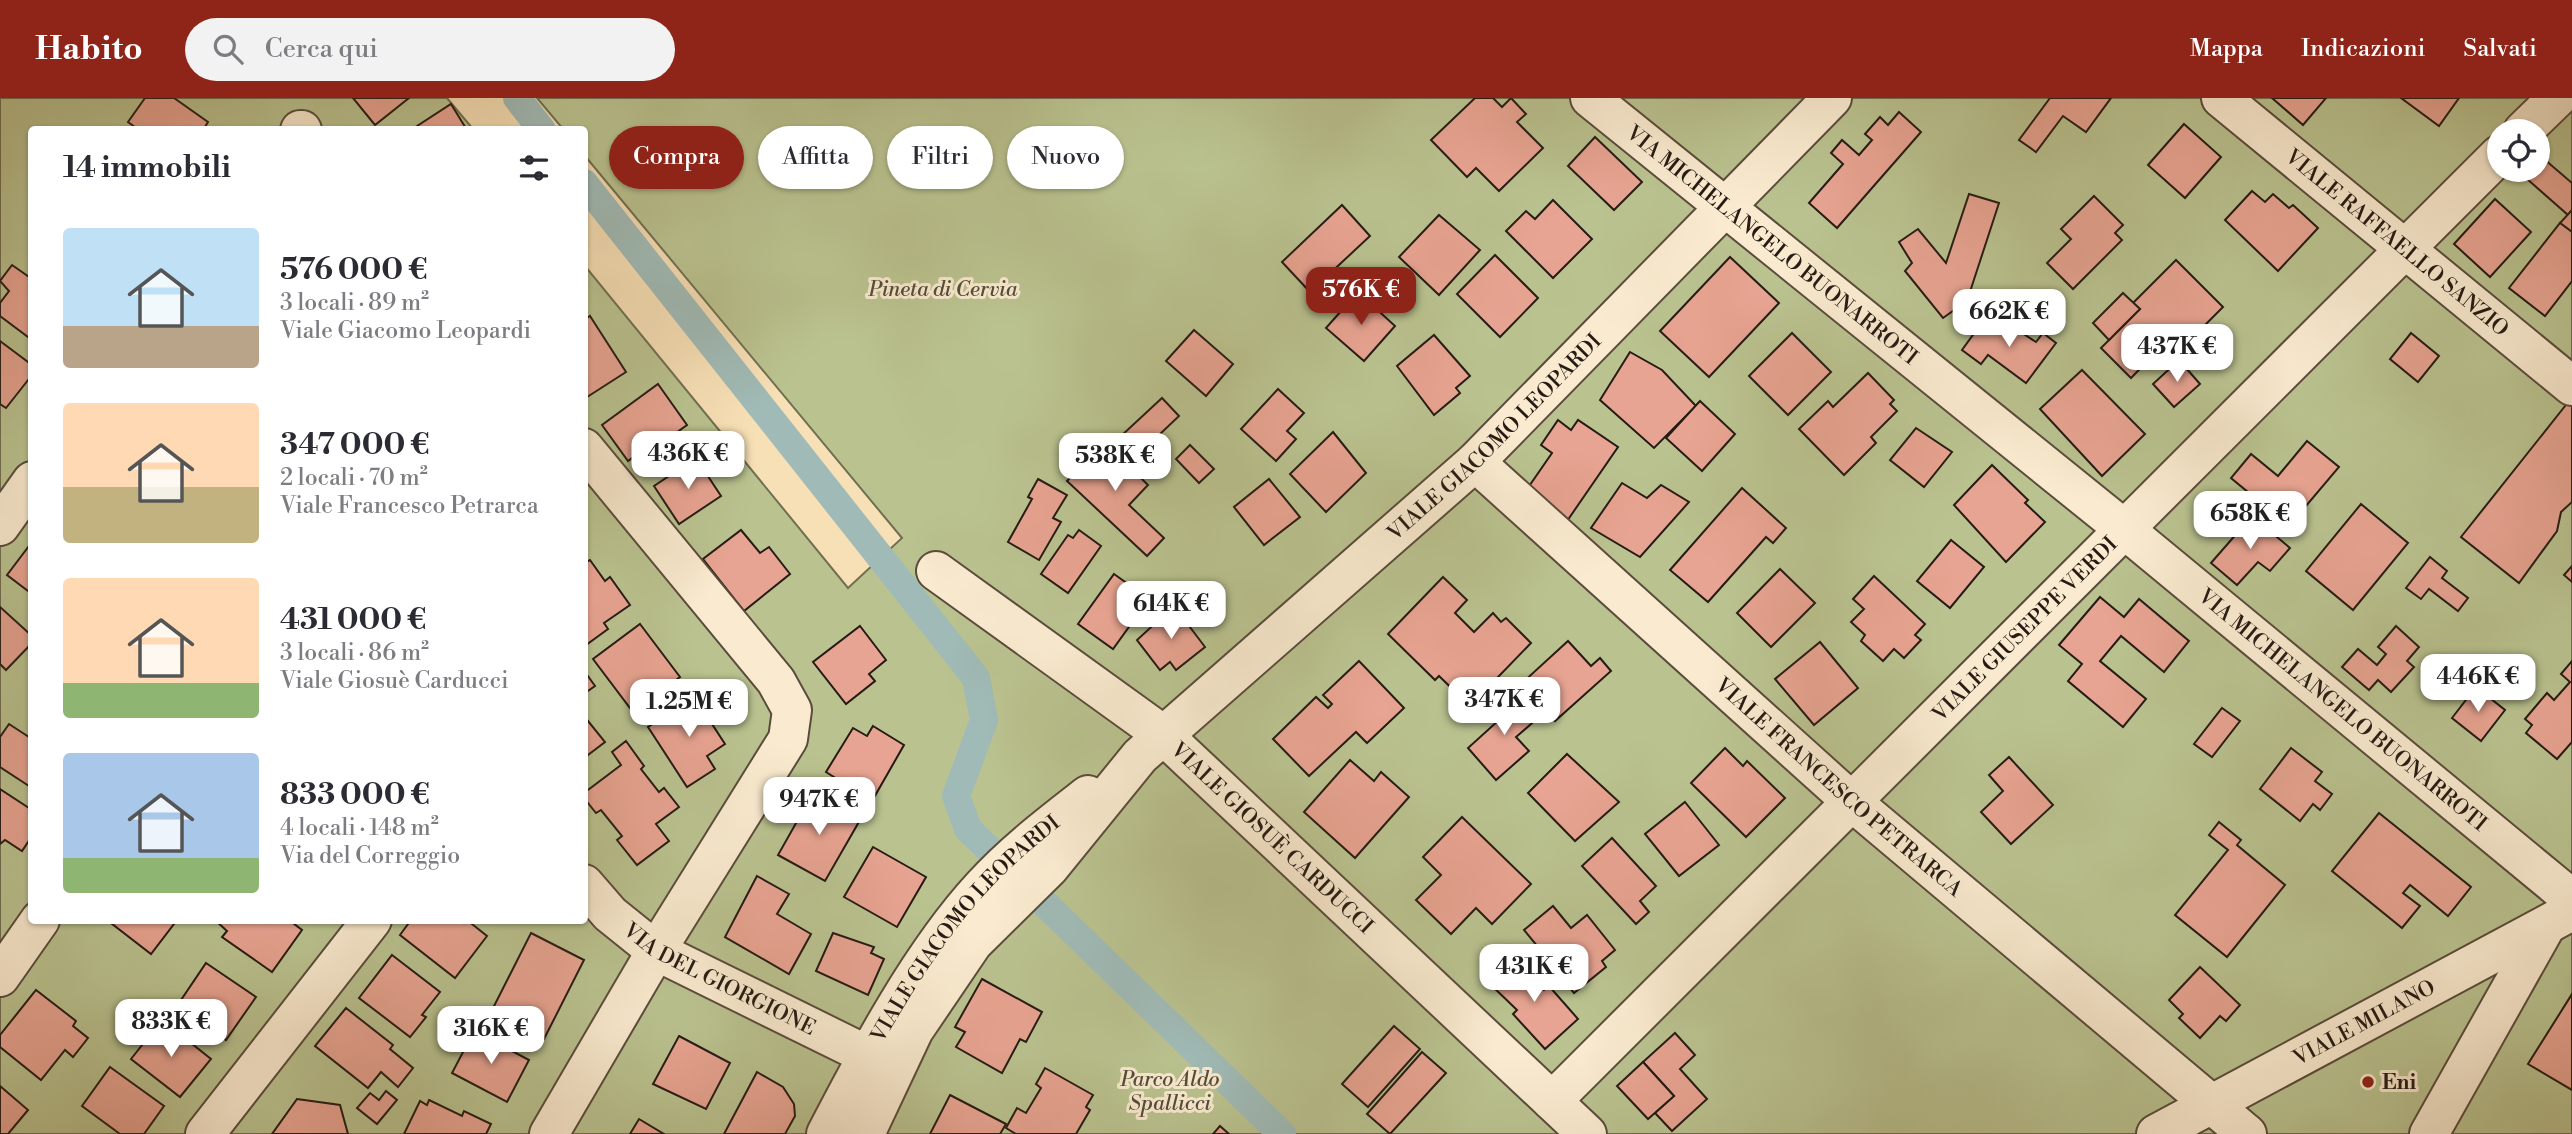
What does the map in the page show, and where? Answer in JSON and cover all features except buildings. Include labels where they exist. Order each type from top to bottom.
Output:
[{"type":"street","name":"VIA MICHELANGELO BUONARROTI","points":[[1590,98],[2124,529],[2563,912]]},
{"type":"street","name":"VIALE GIACOMO LEOPARDI","points":[[826,1134],[867,1055],[950,926],[995,897],[1151,745],[1475,462],[1832,98]]},
{"type":"street","name":"VIALE RAFFAELLO SANZIO","points":[[2221,98],[2572,386]]},
{"type":"street","points":[[2535,119],[2557,98]]},
{"type":"street","name":"VIALE GIUSEPPE VERDI","points":[[1552,1101],[2487,167]]},
{"type":"street","points":[[549,1134],[656,951],[788,738],[792,710],[776,681],[588,454]]},
{"type":"street","name":"VIALE FRANCESCO PETRARCA","points":[[1475,462],[1851,801],[2247,1134]]},
{"type":"street","points":[[0,527],[28,487]]},
{"type":"street","name":"VIALE GIOSUÈ CARDUCCI","points":[[936,571],[1151,745],[1587,1134]]},
{"type":"street","name":"VIA DEL GIORGIONE","points":[[588,889],[610,914],[656,951],[867,1055]]},
{"type":"street","name":"VIALE GIACOMO LEOPARDI","points":[[865,1134],[914,1030],[973,943],[995,897]]},
{"type":"street","points":[[2429,1134],[2509,993],[2563,912]]},
{"type":"street","name":"VIALE MILANO","points":[[2156,1134],[2475,963],[2563,912]]},
{"type":"street","points":[[0,977],[37,924]]},
{"type":"street","points":[[205,1134],[369,924]]},
{"type":"street","points":[[2475,963],[2500,971],[2509,993]]},
{"type":"street","points":[[852,1134],[879,1083],[867,1055],[914,1030]]},
{"type":"green space","points":[[0,98],[447,98],[470,126],[28,126],[28,924],[588,924],[588,270],[848,588],[902,538],[612,189],[744,189],[744,126],[609,126],[609,185],[588,160],[588,126],[560,126],[537,98],[2572,98],[2572,1134],[0,1134]]},
{"type":"waterway","points":[[517,98],[539,126]]},
{"type":"waterway","points":[[588,188],[976,678],[984,720],[956,796],[968,829],[1282,1134]]},
{"type":"place","name":"Eni","points":[[2368,1082]]},
{"type":"park label","name":"Pineta di Cervia","points":[[943,289]]},
{"type":"park label","name":"Parco Aldo Spallicci","points":[[1170,1091]]}]
